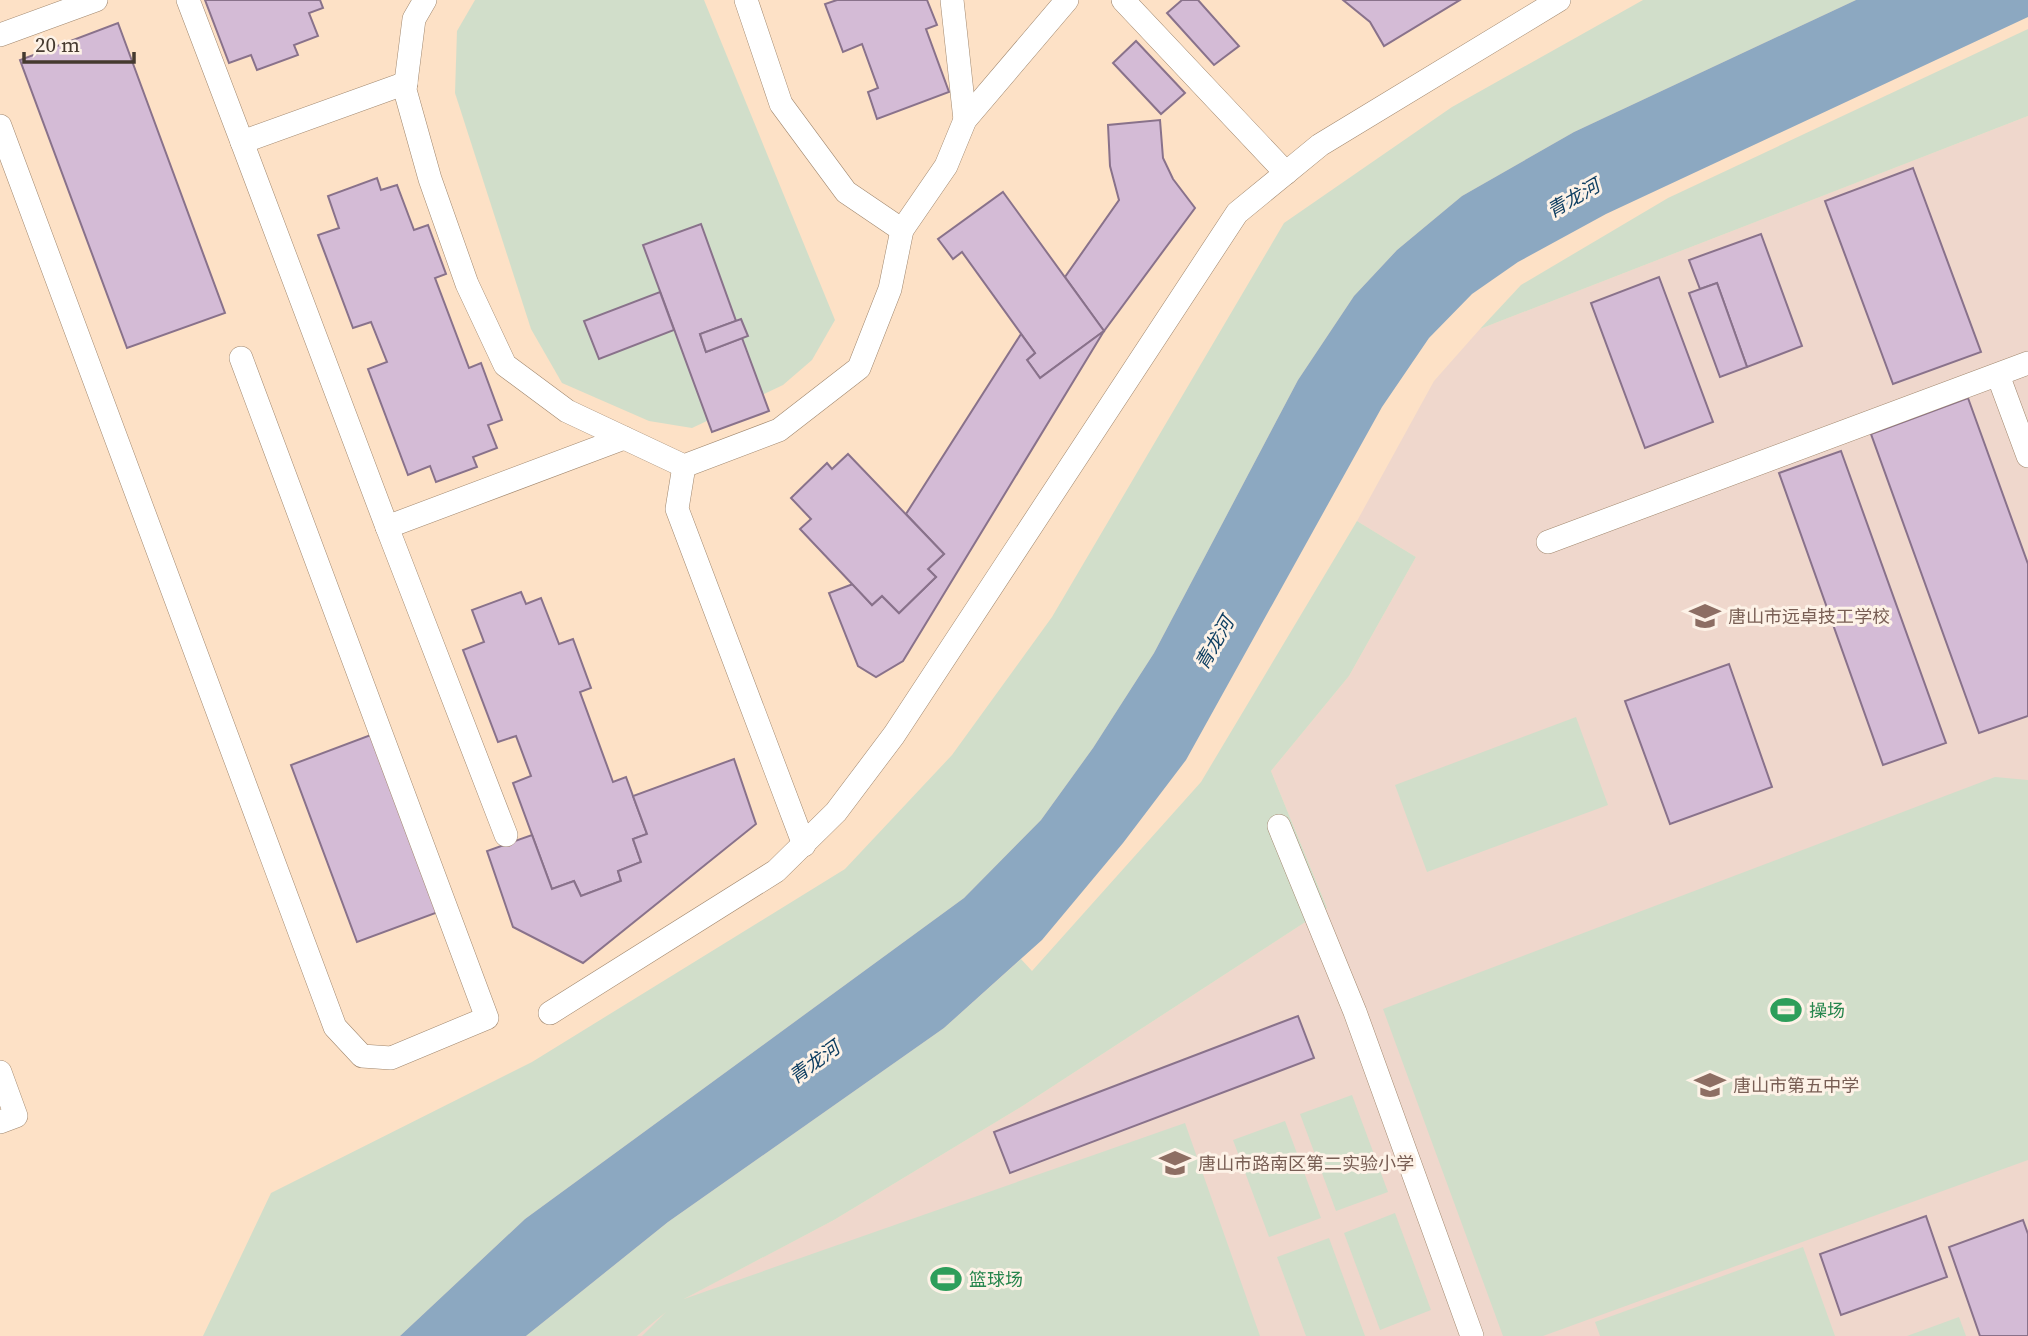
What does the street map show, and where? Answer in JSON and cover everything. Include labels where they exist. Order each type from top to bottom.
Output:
[{"type":"lane","points":[[0,35],[96,0]]},
{"type":"lane","points":[[188,0],[506,835]]},
{"type":"lane","points":[[425,0],[414,19],[405,90],[438,202],[467,284],[505,365],[567,411],[684,466],[779,430],[859,368],[890,289],[902,230],[946,166],[965,120],[1067,0]]},
{"type":"lane","points":[[746,0],[781,104],[846,192],[902,230]]},
{"type":"lane","points":[[952,0],[965,120]]},
{"type":"lane","points":[[1123,0],[1286,173]]},
{"type":"lane","points":[[550,1013],[776,871],[836,812],[894,735],[1237,214],[1320,145],[1559,0]]},
{"type":"lane","points":[[242,142],[406,83]]},
{"type":"lane","points":[[0,126],[335,1027],[362,1056],[391,1058],[487,1018],[241,358]]},
{"type":"lane","points":[[1548,542],[2028,363]]},
{"type":"lane","points":[[1998,374],[2028,456]]},
{"type":"lane","points":[[387,527],[624,438]]},
{"type":"lane","points":[[684,466],[677,509],[804,845]]},
{"type":"lane","points":[[1279,826],[1355,1012],[1472,1336]]},
{"type":"lane","points":[[0,1072],[16,1116],[0,1122]]},
{"type":"shaded area","points":[[2028,116],[2028,1336],[637,1336],[678,1302],[834,1220],[1021,1107],[1327,908],[1271,771],[1349,676],[1416,557],[1357,521],[1434,381],[1480,329]]},
{"type":"green space","points":[[475,0],[704,0],[835,320],[812,360],[783,385],[692,428],[649,421],[562,383],[531,329],[455,93],[457,31]]},
{"type":"green space","points":[[1643,0],[1856,0],[1574,132],[1462,196],[1397,250],[1354,296],[1298,380],[1154,653],[1093,748],[1041,820],[964,898],[525,1219],[400,1336],[203,1336],[271,1193],[532,1062],[845,869],[952,755],[1052,617],[1284,223],[1452,107]]},
{"type":"green space","points":[[2028,29],[2028,116],[1480,329],[1521,285],[1668,198]]},
{"type":"green space","points":[[1357,521],[1416,557],[1349,676],[1271,771],[1327,908],[1021,1107],[834,1220],[684,1299],[1185,1123],[1260,1336],[642,1336],[666,1312],[637,1336],[526,1336],[668,1222],[944,1028],[1021,959],[1032,971],[1201,782]]},
{"type":"green space","points":[[1576,717],[1608,805],[1427,872],[1395,785]]},
{"type":"green space","name":"唐山市第五中学","points":[[1995,777],[2028,780],[2028,1160],[1543,1336],[1503,1336],[1383,1009]]},
{"type":"green space","points":[[1352,1095],[1388,1192],[1336,1211],[1300,1114]]},
{"type":"green space","points":[[1285,1121],[1321,1218],[1269,1237],[1233,1140]]},
{"type":"green space","points":[[1395,1213],[1431,1310],[1380,1330],[1344,1233]]},
{"type":"green space","points":[[1329,1238],[1365,1336],[1306,1336],[1277,1257]]},
{"type":"green space","points":[[1803,1247],[1835,1336],[1600,1336],[1595,1322]]},
{"type":"green space","points":[[1959,1317],[1966,1336],[1907,1336]]},
{"type":"water","name":"青龙河","points":[[1856,0],[2028,0],[2028,17],[1606,214],[1518,262],[1472,294],[1429,338],[1382,407],[1186,760],[1123,843],[1042,940],[944,1028],[668,1222],[526,1336],[400,1336],[525,1219],[964,898],[1041,820],[1093,748],[1154,653],[1298,380],[1354,296],[1397,250],[1462,196],[1574,132]]},
{"type":"building","points":[[205,0],[320,0],[323,8],[309,13],[318,36],[294,45],[298,55],[257,70],[251,55],[229,63]]},
{"type":"building","points":[[837,0],[927,0],[937,25],[926,29],[949,92],[877,119],[868,92],[878,88],[862,44],[843,52],[825,4]]},
{"type":"building","points":[[1182,0],[1198,0],[1239,46],[1214,65],[1167,13]]},
{"type":"building","points":[[1343,0],[1460,0],[1384,46],[1370,22]]},
{"type":"building","points":[[118,23],[225,313],[127,348],[20,60]]},
{"type":"building","points":[[1136,41],[1185,93],[1161,114],[1113,63]]},
{"type":"building","points":[[1160,120],[1163,158],[1173,179],[1195,208],[1104,331],[1065,277],[1119,200],[1110,166],[1108,125]]},
{"type":"building","points":[[1913,168],[1981,352],[1893,384],[1825,201]]},
{"type":"building","points":[[377,178],[381,190],[397,185],[414,230],[428,225],[446,274],[435,278],[469,368],[481,363],[502,420],[488,425],[497,448],[473,457],[477,467],[436,482],[430,466],[408,475],[368,369],[387,362],[371,322],[353,328],[318,235],[339,228],[328,196]]},
{"type":"building","points":[[1003,192],[1104,331],[1040,378],[1027,360],[1035,353],[962,252],[953,259],[938,239]]},
{"type":"building","points":[[701,224],[736,321],[700,334],[706,352],[742,338],[769,411],[712,432],[643,245]]},
{"type":"building","points":[[1761,234],[1802,346],[1747,367],[1717,283],[1700,289],[1689,260]]},
{"type":"building","points":[[1659,277],[1713,422],[1645,448],[1591,303]]},
{"type":"building","points":[[1717,283],[1747,367],[1720,377],[1689,293]]},
{"type":"building","points":[[660,292],[674,330],[599,359],[584,321]]},
{"type":"building","points":[[741,319],[748,336],[706,352],[700,334]]},
{"type":"building","points":[[1104,331],[903,661],[876,677],[858,666],[829,593],[853,584],[872,605],[882,596],[899,613],[936,577],[928,569],[944,554],[906,514],[1021,334],[1035,353],[1027,360],[1040,378]]},
{"type":"building","points":[[1968,398],[2028,564],[2028,716],[1979,733],[1871,434]]},
{"type":"building","points":[[1841,451],[1946,743],[1883,765],[1779,473]]},
{"type":"building","points":[[848,454],[944,554],[928,569],[936,577],[899,613],[882,596],[872,605],[800,529],[811,519],[791,498],[827,463],[832,469]]},
{"type":"building","points":[[521,592],[526,604],[541,598],[559,644],[573,639],[591,688],[580,692],[613,782],[626,777],[647,834],[633,839],[641,862],[618,871],[621,881],[581,896],[574,881],[552,889],[513,783],[531,776],[516,736],[498,742],[463,650],[484,642],[472,610]]},
{"type":"building","points":[[1729,664],[1772,787],[1670,824],[1625,701]]},
{"type":"building","points":[[376,733],[441,911],[357,942],[291,765]]},
{"type":"building","points":[[734,759],[756,824],[583,963],[513,927],[487,851],[532,835],[552,889],[574,881],[581,896],[621,881],[618,871],[641,862],[633,839],[647,834],[633,796]]},
{"type":"building","points":[[1298,1016],[1314,1058],[1010,1173],[994,1132]]},
{"type":"building","points":[[1926,1216],[1947,1277],[1841,1315],[1820,1254]]},
{"type":"building","points":[[2023,1220],[2028,1234],[2028,1336],[1980,1336],[1949,1247]]},
{"type":"place","name":"唐山市远卓技工学校","points":[[1705,616]]},
{"type":"place","name":"操场","points":[[1786,1010]]},
{"type":"place","name":"唐山市第五中学","points":[[1710,1085]]},
{"type":"place","name":"唐山市路南区第二实验小学","points":[[1175,1163]]},
{"type":"place","name":"篮球场","points":[[946,1279]]}]
